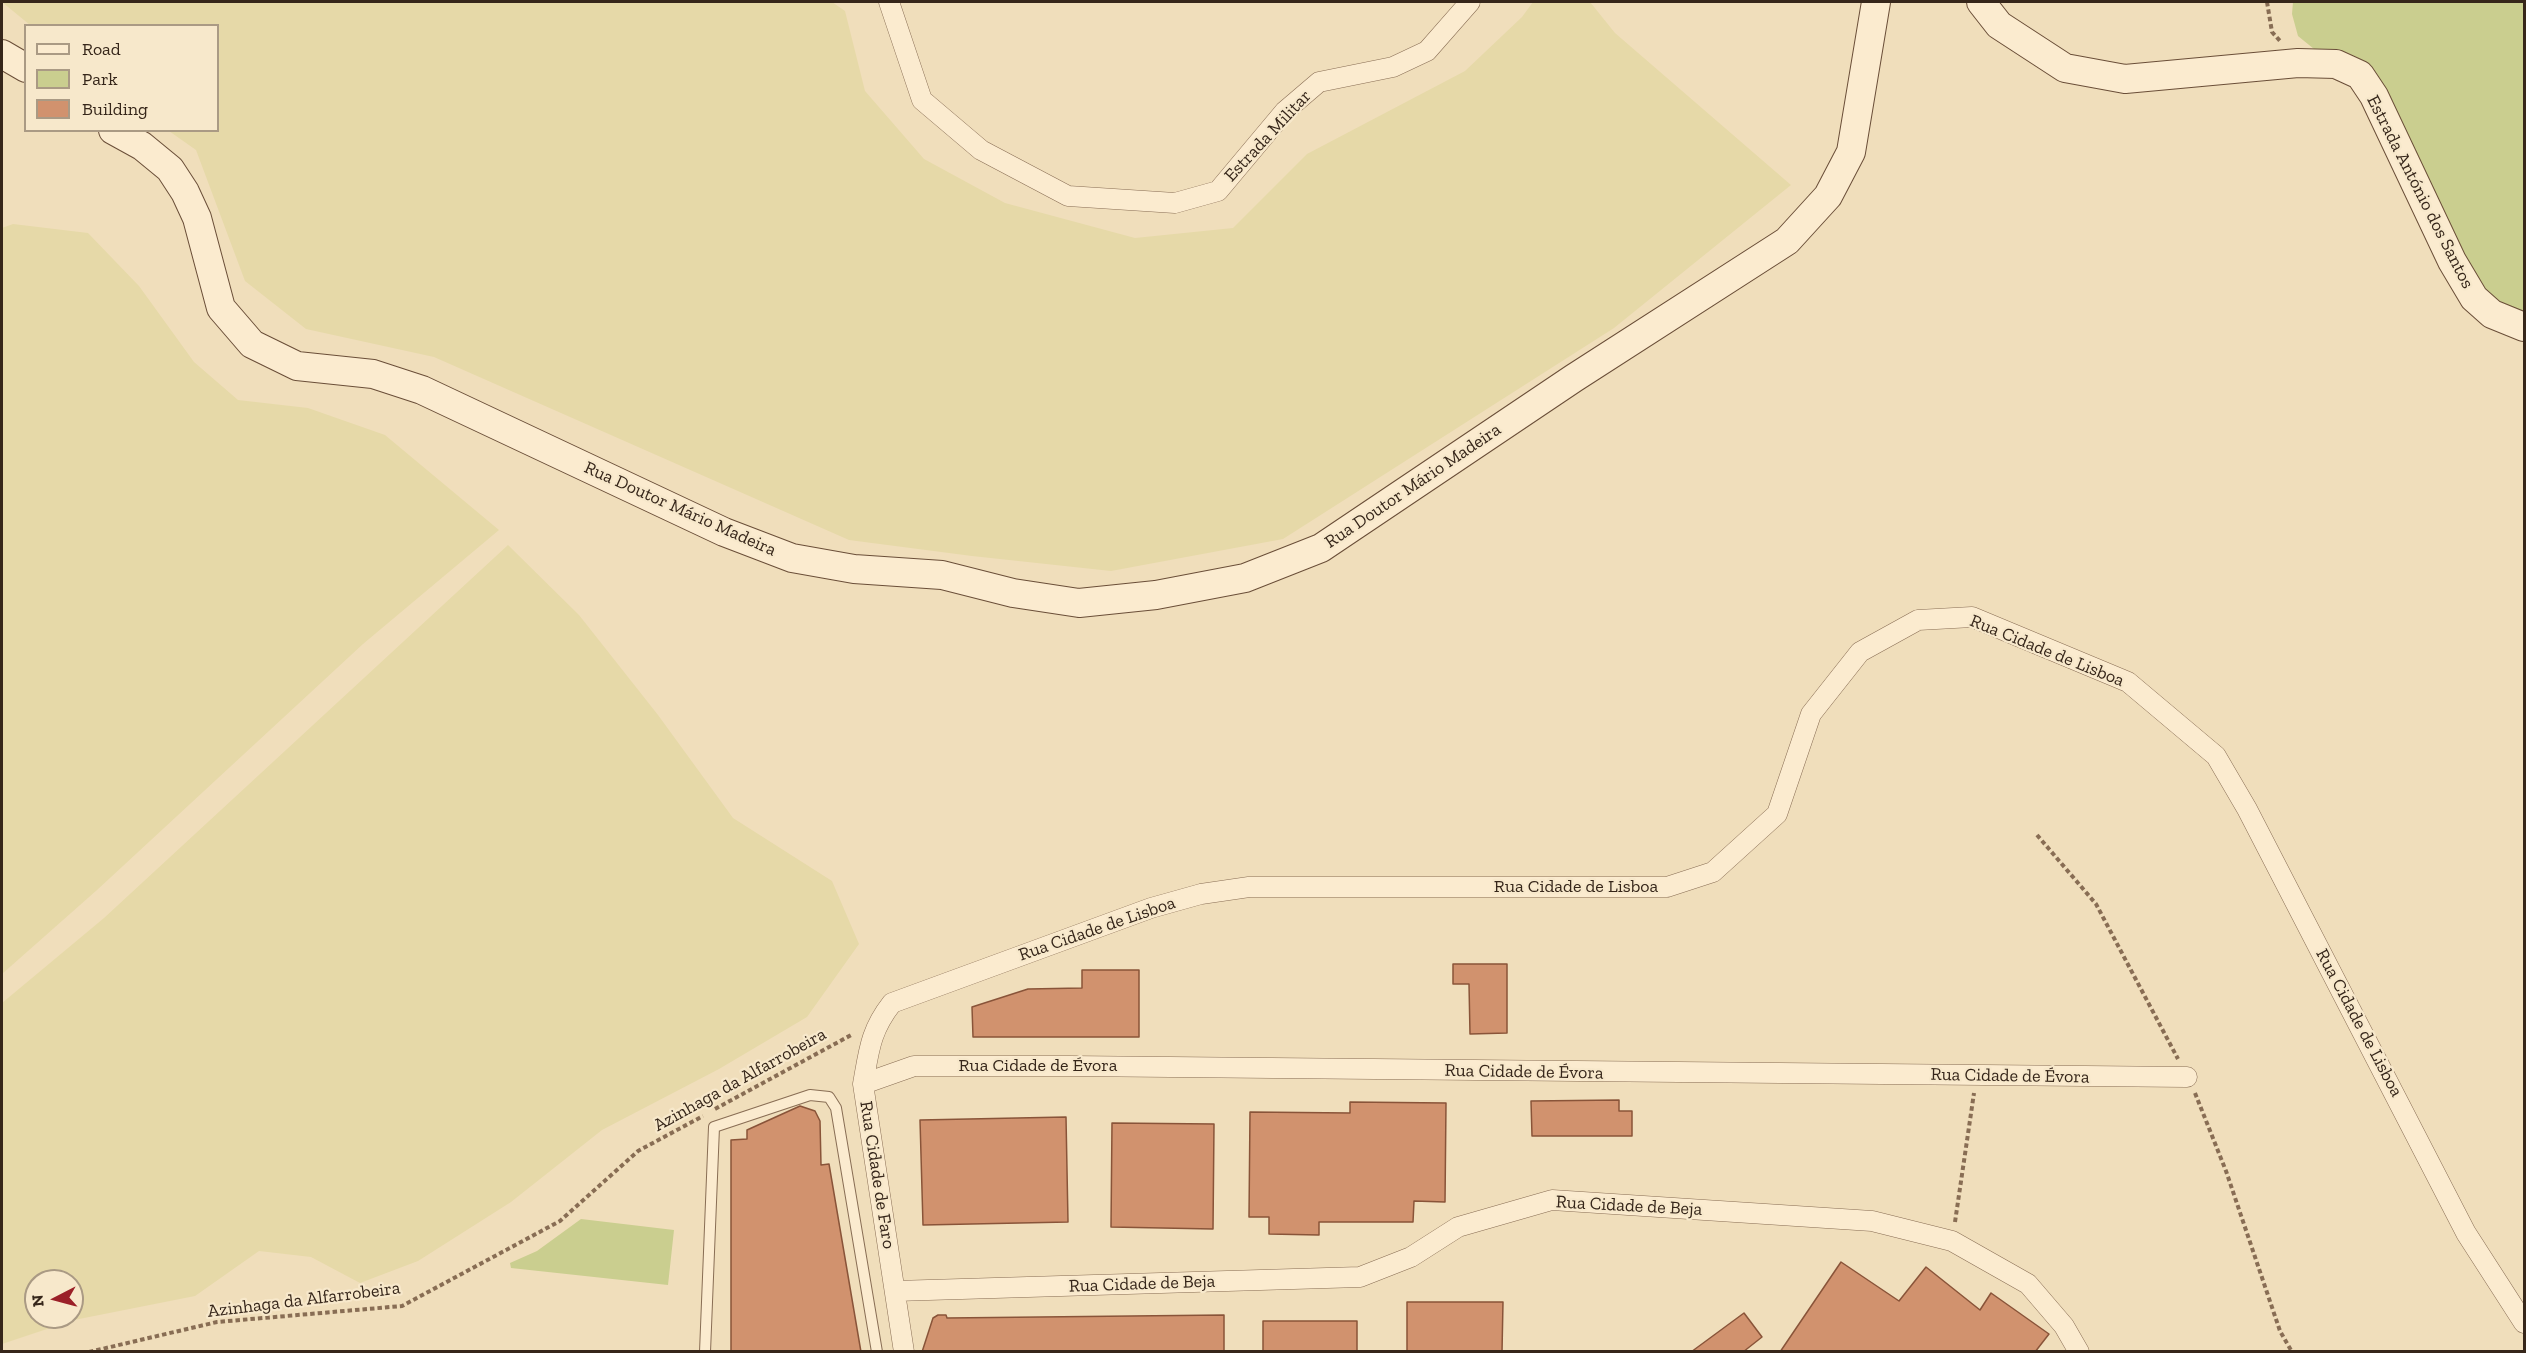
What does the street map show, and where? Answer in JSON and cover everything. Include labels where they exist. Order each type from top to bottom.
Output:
[{"type":"main road","name":"Rua Doutor Mário Madeira","points":[[117,132],[142,146],[170,170],[185,192],[197,218],[221,308],[252,344],[297,366],[373,374],[422,390],[724,532],[792,558],[854,569],[942,575],[1013,593],[1079,603],[1156,595],[1245,578],[1322,548],[1574,378],[1787,241],[1828,196],[1851,152],[1875,2]]},
{"type":"main road","name":"Estrada António dos Santos","points":[[1981,2],[1999,25],[2065,68],[2125,79],[2298,63],[2336,64],[2360,75],[2374,96],[2452,261],[2474,298],[2492,314],[2524,327]]},
{"type":"main road","points":[[2,54],[24,67]]},
{"type":"street","name":"Estrada Militar","points":[[889,2],[922,100],[981,150],[1068,196],[1175,203],[1218,191],[1286,111],[1319,82],[1393,67],[1427,51],[1470,2]]},
{"type":"street","name":"Rua Cidade de Lisboa","points":[[892,1003],[1151,908],[1201,894],[1249,887],[1667,887],[1713,872],[1777,814],[1811,714],[1860,652],[1918,620],[1972,618],[2128,682],[2216,756],[2247,809],[2466,1233],[2524,1323]]},
{"type":"street","name":"Rua Cidade de Faro","points":[[892,1003],[878,1021],[869,1049],[863,1084],[904,1352]]},
{"type":"street","name":"Rua Cidade de Évora","points":[[863,1084],[914,1066],[2187,1077]]},
{"type":"street","name":"Rua Cidade de Beja","points":[[895,1291],[1360,1277],[1411,1257],[1458,1227],[1552,1200],[1872,1221],[1952,1241],[2028,1284],[2064,1326],[2079,1352]]},
{"type":"lane","points":[[705,1352],[714,1127],[810,1095],[829,1097],[836,1108],[877,1352]]},
{"type":"path","points":[[2267,2],[2272,32],[2298,63]]},
{"type":"path","name":"Azinhaga da Alfarrobeira","points":[[89,1352],[217,1322],[402,1306],[560,1221],[638,1151],[878,1021]]},
{"type":"path","points":[[1952,1241],[1977,1076]]},
{"type":"shaded area","points":[[2,2],[832,2],[845,11],[865,91],[924,159],[1005,203],[1135,238],[1233,228],[1307,154],[1465,71],[1522,17],[1533,2],[1590,2],[1615,33],[1791,185],[1614,328],[1283,539],[1111,571],[849,540],[434,357],[306,329],[245,281],[196,150],[170,132],[219,132],[219,24],[29,24]]},
{"type":"shaded area","points":[[13,224],[88,233],[139,286],[194,362],[238,400],[308,408],[385,435],[499,530],[363,644],[97,890],[2,974],[2,228]]},
{"type":"shaded area","points":[[508,545],[579,615],[658,715],[733,818],[832,881],[859,944],[807,1017],[719,1069],[602,1130],[511,1202],[418,1261],[360,1283],[311,1257],[259,1251],[195,1296],[84,1318],[84,1269],[24,1269],[24,1329],[47,1329],[2,1344],[2,1003],[104,918]]},
{"type":"green space","points":[[2293,2],[2524,2],[2524,316],[2487,295],[2462,251],[2370,67],[2348,53],[2314,49],[2298,36],[2292,14]]},
{"type":"green space","points":[[581,1219],[674,1230],[668,1285],[511,1268],[510,1263],[537,1251]]},
{"type":"building","points":[[1453,964],[1507,964],[1507,1033],[1470,1034],[1469,984],[1453,984]]},
{"type":"building","points":[[1082,970],[1139,970],[1139,1037],[973,1037],[972,1007],[1028,989],[1082,988]]},
{"type":"building","points":[[1619,1100],[1619,1111],[1632,1111],[1632,1136],[1532,1136],[1531,1101]]},
{"type":"building","points":[[1350,1102],[1446,1103],[1445,1202],[1414,1201],[1413,1222],[1319,1222],[1319,1235],[1269,1234],[1269,1217],[1249,1217],[1250,1112],[1350,1113]]},
{"type":"building","points":[[800,1106],[815,1111],[820,1121],[821,1165],[829,1164],[861,1352],[731,1352],[731,1140],[747,1139],[747,1130]]},
{"type":"building","points":[[1066,1117],[1068,1222],[923,1225],[920,1120]]},
{"type":"building","points":[[1112,1123],[1214,1124],[1213,1229],[1111,1227]]},
{"type":"building","points":[[1841,1262],[1899,1301],[1926,1267],[1980,1310],[1991,1293],[2049,1334],[2035,1352],[1780,1352]]},
{"type":"building","points":[[1407,1302],[1503,1302],[1502,1352],[1407,1352]]},
{"type":"building","points":[[1744,1313],[1762,1337],[1743,1352],[1691,1352]]},
{"type":"building","points":[[946,1315],[947,1318],[1224,1315],[1224,1352],[922,1352],[933,1318]]},
{"type":"building","points":[[1263,1321],[1357,1321],[1357,1352],[1263,1352]]}]
